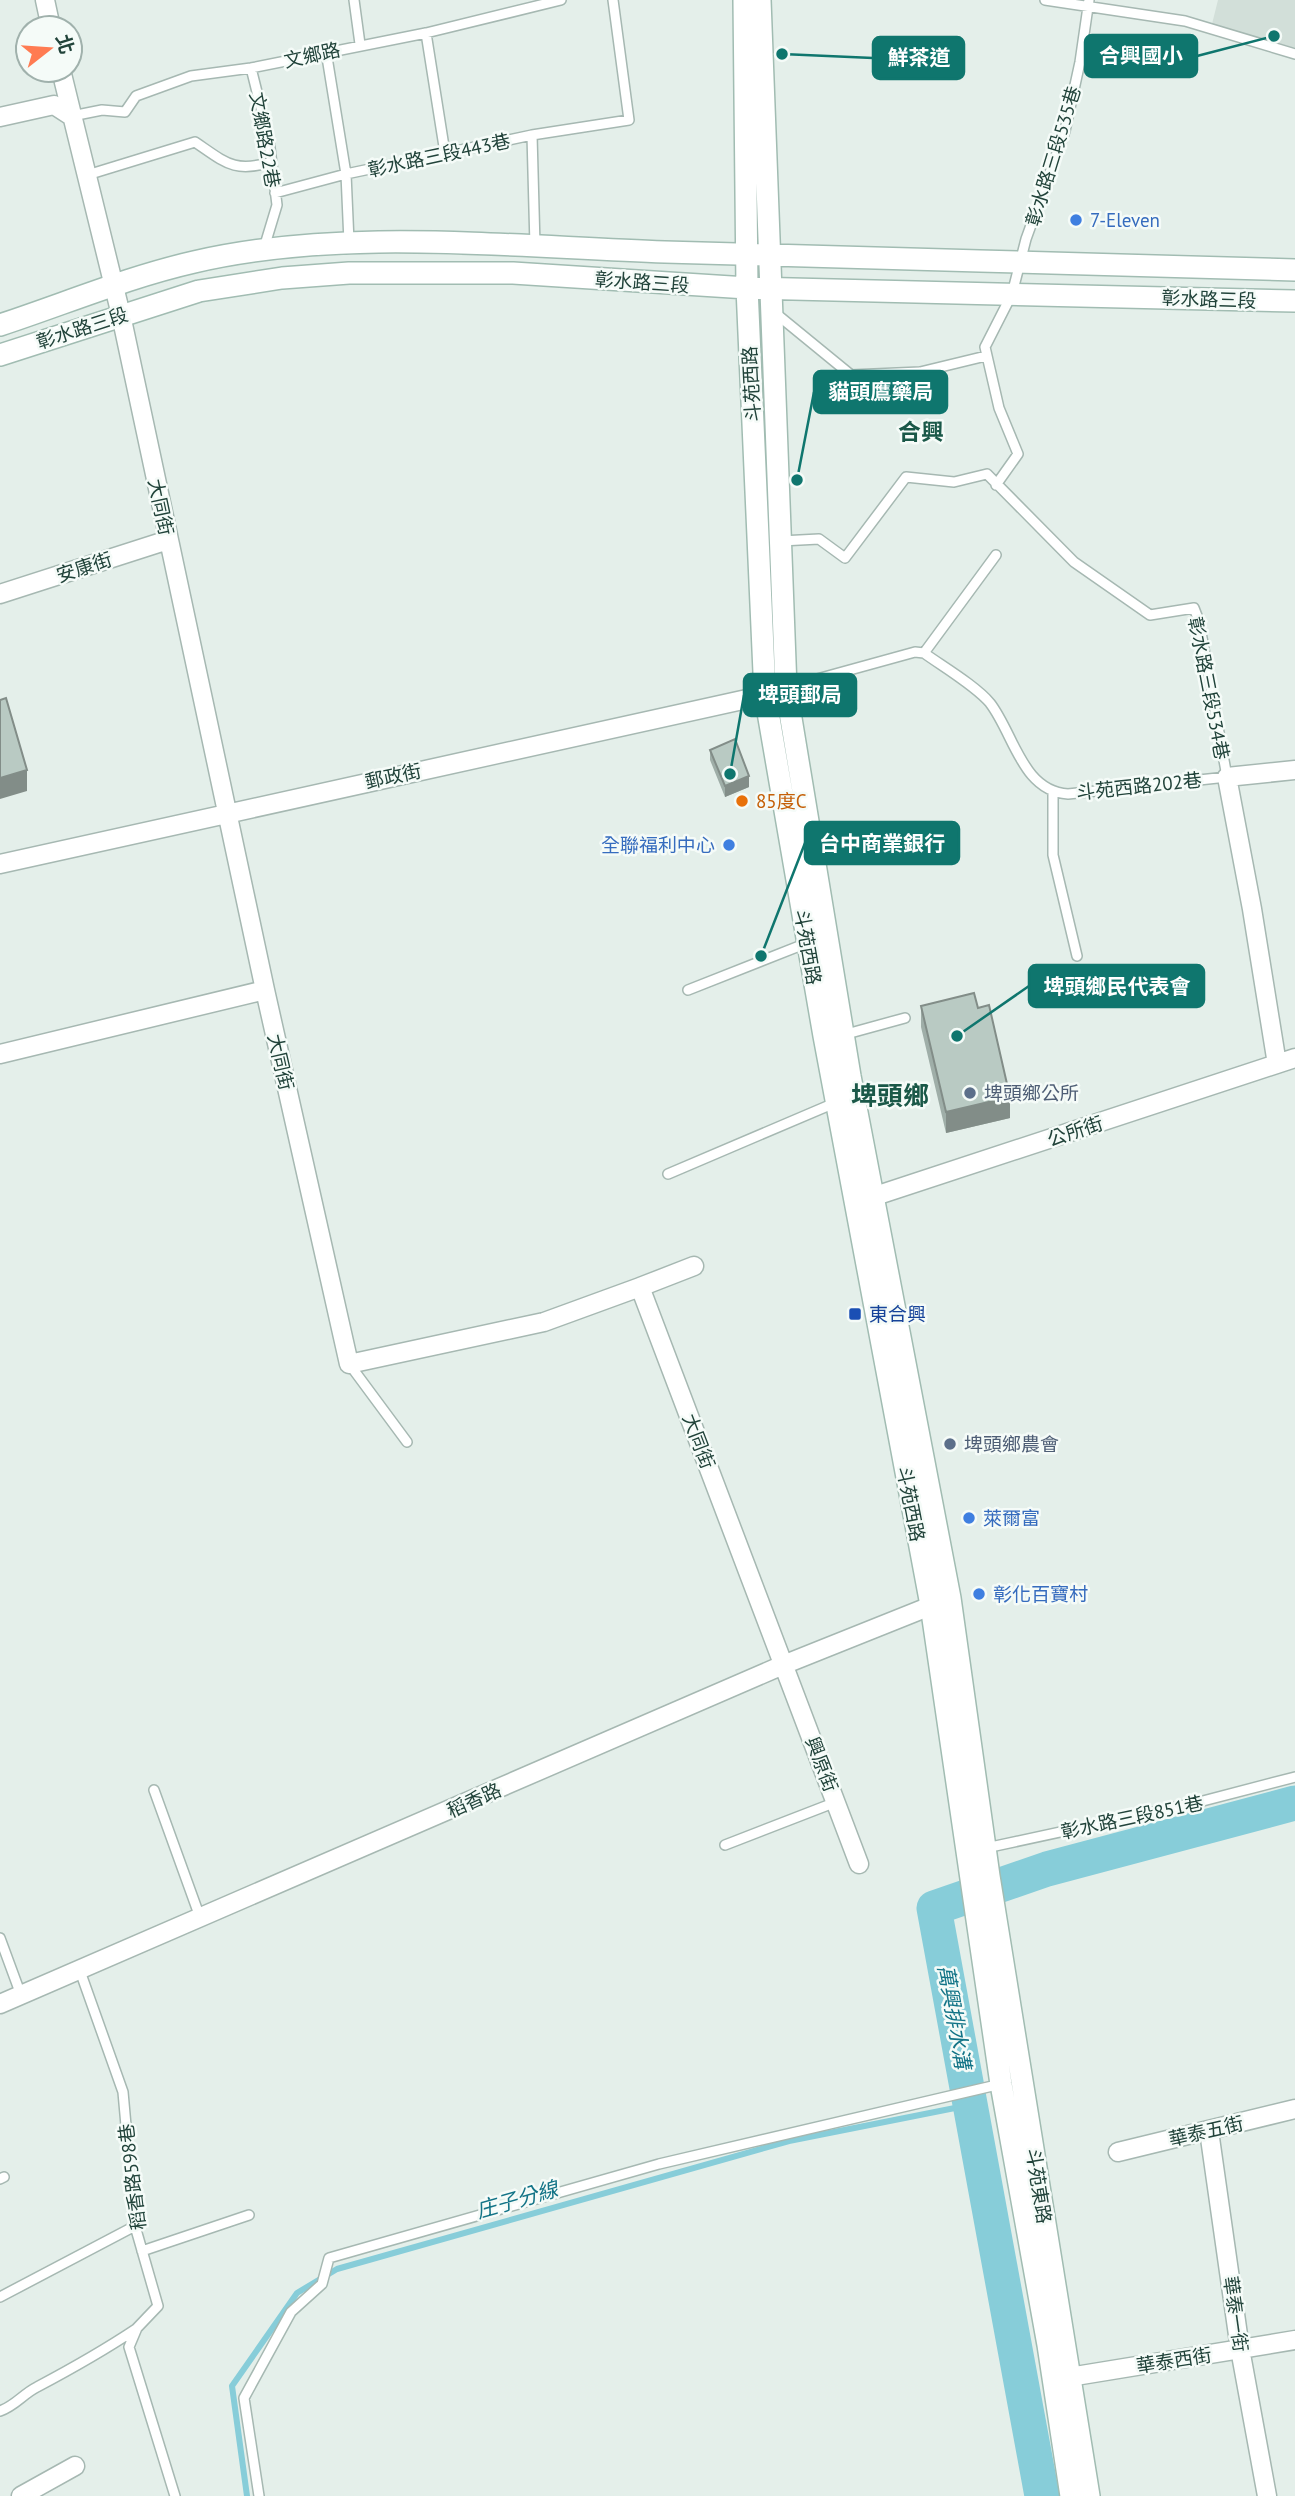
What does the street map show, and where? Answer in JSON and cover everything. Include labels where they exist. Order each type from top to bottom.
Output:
[{"type":"main road","name":"斗苑西路","points":[[744,0],[758,255],[769,298],[786,688],[833,1036],[940,1602],[981,1879]]},
{"type":"main road","name":"斗苑西路","points":[[760,0],[758,255],[747,288],[765,695],[807,943],[833,1036],[836,1102],[864,1200]]},
{"type":"main road","name":"彰水路三段","points":[[0,325],[194,262],[349,244],[458,244],[1295,270]]},
{"type":"main road","points":[[458,244],[459,273]]},
{"type":"main road","name":"彰水路三段","points":[[0,355],[199,290],[282,278],[349,273],[513,273],[747,288],[769,298],[1012,294],[1295,301]]},
{"type":"main road","name":"斗苑東路","points":[[981,1879],[1001,2084],[1089,2496]]},
{"type":"main road","name":"斗苑東路","points":[[981,1879],[1062,2379],[1071,2496]]},
{"type":"street","name":"大同街","points":[[64,84],[121,315],[265,990],[349,1364]]},
{"type":"street","points":[[0,117],[54,106],[71,116]]},
{"type":"street","name":"安康街","points":[[0,594],[168,540]]},
{"type":"street","name":"郵政街","points":[[0,864],[765,695],[786,688]]},
{"type":"street","points":[[1277,1064],[1227,777],[1295,770]]},
{"type":"street","points":[[0,1054],[265,990]]},
{"type":"street","name":"公所街","points":[[864,1200],[1295,1058]]},
{"type":"street","points":[[349,1364],[544,1322],[694,1266]]},
{"type":"street","name":"大同街","points":[[640,1287],[783,1665]]},
{"type":"street","name":"稻香路","points":[[0,2004],[201,1920],[783,1665],[940,1602]]},
{"type":"street","name":"興原街","points":[[783,1665],[859,1864]]},
{"type":"street","name":"華泰五街","points":[[1118,2151],[1295,2109]]},
{"type":"street","name":"華泰一街","points":[[1209,2131],[1240,2349],[1267,2496]]},
{"type":"street","name":"華泰西街","points":[[1062,2379],[1295,2340]]},
{"type":"street","points":[[21,2496],[75,2466]]},
{"type":"lane","points":[[354,0],[360,44]]},
{"type":"lane","name":"文鄉路","points":[[71,116],[102,110],[125,112],[136,96],[191,76],[251,68],[360,44],[426,33],[520,4],[561,0]]},
{"type":"lane","name":"彰水路三段443巷","points":[[275,192],[346,174],[532,135],[629,120],[613,0]]},
{"type":"lane","points":[[1045,0],[1088,4],[1185,21],[1295,54]]},
{"type":"lane","name":"彰水路三段535巷","points":[[1020,261],[1065,131],[1080,62],[1088,4]]},
{"type":"lane","points":[[426,33],[445,153]]},
{"type":"lane","name":"彰水路三段443巷","points":[[326,51],[346,174],[349,244]]},
{"type":"lane","name":"文鄉路22巷","points":[[251,68],[272,162],[277,205],[263,252]]},
{"type":"lane","points":[[532,135],[535,247]]},
{"type":"lane","points":[[85,176],[195,142],[232,167],[249,169],[272,162]]},
{"type":"lane","points":[[780,541],[819,539],[845,558],[906,477],[954,482],[987,474],[996,485],[1018,454],[999,408],[985,347],[1012,294],[1020,261]]},
{"type":"lane","points":[[769,298],[851,375],[920,372],[986,356]]},
{"type":"lane","name":"彰水路三段534巷","points":[[996,485],[1074,562],[1150,615],[1194,608],[1199,621],[1227,777]]},
{"type":"lane","points":[[786,688],[915,652],[924,653],[996,555]]},
{"type":"lane","name":"斗苑西路202巷","points":[[924,653],[989,702],[1035,780],[1053,793],[1068,794],[1227,777]]},
{"type":"lane","points":[[1053,793],[1053,855],[1077,956]]},
{"type":"lane","points":[[688,990],[807,943]]},
{"type":"lane","points":[[833,1036],[905,1018]]},
{"type":"lane","points":[[668,1174],[836,1102]]},
{"type":"lane","points":[[349,1364],[407,1442]]},
{"type":"lane","name":"彰水路三段851巷","points":[[976,1848],[1199,1802],[1295,1777]]},
{"type":"lane","points":[[154,1790],[201,1920]]},
{"type":"lane","points":[[725,1845],[836,1802]]},
{"type":"lane","points":[[0,1938],[22,1995]]},
{"type":"lane","name":"稻香路598巷","points":[[80,1971],[123,2092],[135,2225],[158,2306],[137,2328]]},
{"type":"lane","points":[[259,2496],[244,2398],[291,2312],[322,2284],[329,2258],[659,2164],[1001,2084]]},
{"type":"lane","points":[[142,2250],[249,2216]]},
{"type":"lane","points":[[0,2297],[135,2225]]},
{"type":"lane","points":[[0,2411],[10,2407],[33,2389],[78,2367],[137,2328]]},
{"type":"lane","points":[[137,2328],[129,2347],[175,2496]]},
{"type":"shaded area","points":[[1218,0],[1295,0],[1295,48],[1212,24]]},
{"type":"building","points":[[6,698],[27,770],[0,778],[0,700]]},
{"type":"building","points":[[735,739],[749,776],[725,786],[710,750]]},
{"type":"building","name":"埤頭鄉公所","points":[[974,993],[978,1008],[989,1005],[1010,1097],[946,1112],[921,1006]]},
{"type":"waterway","name":"萬興排水溝","points":[[1042,2496],[934,1908],[1047,1869],[1295,1803]]},
{"type":"waterway","name":"庄子分線","points":[[247,2496],[232,2386],[297,2293],[337,2269],[789,2141],[970,2105]]},
{"type":"place","name":"合興國小","points":[[1274,36]]},
{"type":"place","name":"鮮茶道","points":[[782,54]]},
{"type":"place","name":"7-Eleven","points":[[1076,220]]},
{"type":"place","name":"貓頭鷹藥局","points":[[797,480]]},
{"type":"place","name":"埤頭郵局","points":[[730,774]]},
{"type":"place","name":"85度C","points":[[742,801]]},
{"type":"place","name":"全聯福利中心","points":[[729,845]]},
{"type":"place","name":"台中商業銀行","points":[[761,956]]},
{"type":"place","name":"埤頭鄉民代表會","points":[[957,1036]]},
{"type":"place","name":"埤頭鄉公所","points":[[970,1093]]},
{"type":"place","name":"東合興","points":[[855,1314]]},
{"type":"place","name":"埤頭鄉農會","points":[[950,1444]]},
{"type":"place","name":"萊爾富","points":[[969,1518]]},
{"type":"place","name":"彰化百寶村","points":[[979,1594]]},
{"type":"district","name":"合興","points":[[921,432]]},
{"type":"district","name":"埤頭鄉","points":[[890,1096]]}]
